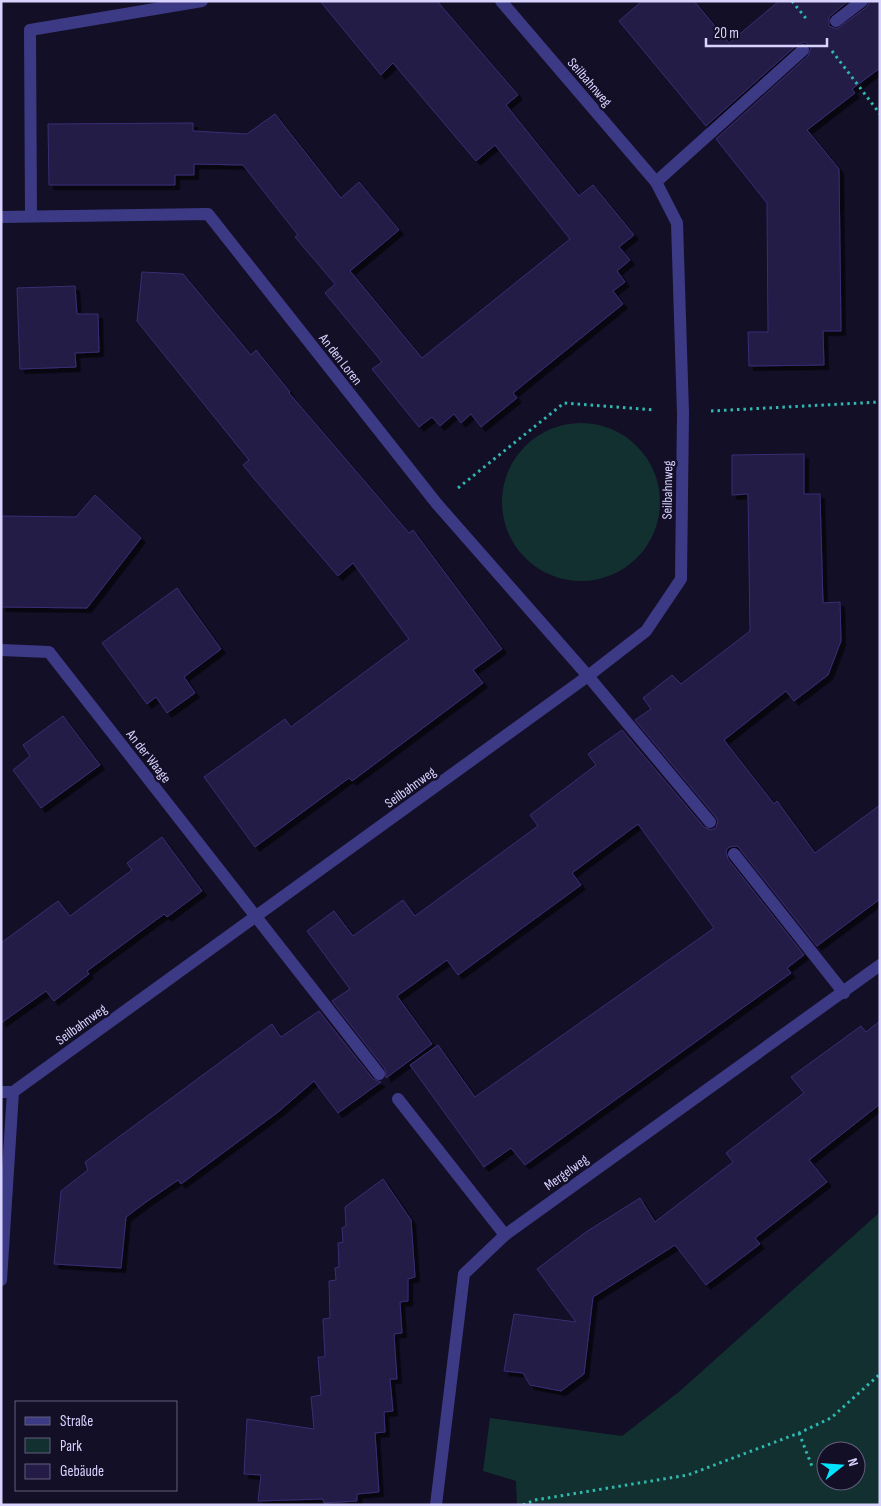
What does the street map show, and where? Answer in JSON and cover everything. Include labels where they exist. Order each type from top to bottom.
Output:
[{"type":"street","points":[[31,216],[30,30],[202,1]]},
{"type":"street","name":"Seilbahnweg","points":[[7,1092],[256,916],[588,676],[646,631],[681,579],[683,413],[677,223],[656,182],[501,1]]},
{"type":"street","points":[[836,22],[862,1]]},
{"type":"street","points":[[656,182],[803,50]]},
{"type":"street","name":"An den Loren","points":[[1,217],[208,214],[437,504],[588,676],[710,822]]},
{"type":"street","name":"An der Waage","points":[[1,650],[49,652],[379,1074]]},
{"type":"street","points":[[734,854],[844,993]]},
{"type":"street","name":"Mergelweg","points":[[436,1505],[464,1274],[505,1235],[844,993],[880,965]]},
{"type":"street","points":[[1,1280],[7,1092]]},
{"type":"street","points":[[398,1099],[505,1235]]},
{"type":"path","points":[[826,44],[880,114]]},
{"type":"path","points":[[437,504],[564,403],[683,413],[880,402]]},
{"type":"path","points":[[523,1505],[535,1500],[688,1475],[799,1433],[831,1418],[880,1374]]},
{"type":"path","points":[[799,1433],[813,1469]]},
{"type":"green space","points":[[581,423],[611,429],[637,446],[654,472],[660,502],[654,532],[637,558],[611,575],[581,581],[551,575],[525,558],[508,532],[502,502],[508,472],[525,446],[551,429]]},
{"type":"green space","points":[[880,1212],[880,1505],[517,1505],[516,1481],[483,1471],[490,1418],[622,1436],[680,1391]]},
{"type":"building","points":[[320,1],[437,1],[518,95],[506,105],[579,196],[593,185],[634,235],[619,247],[630,260],[617,271],[625,282],[613,291],[623,304],[513,393],[517,398],[481,427],[471,414],[461,423],[454,414],[440,426],[432,417],[419,427],[372,369],[382,362],[325,293],[335,284],[295,237],[298,235],[243,165],[194,164],[194,175],[175,175],[175,185],[49,185],[48,124],[193,123],[193,131],[247,134],[275,114],[341,198],[359,182],[399,230],[350,271],[422,358],[570,239],[495,145],[476,161],[393,63],[381,75]]},
{"type":"building","points":[[642,1],[694,1],[729,43],[779,1],[848,1],[829,17],[829,26],[837,29],[867,7],[870,1],[880,1],[880,68],[852,89],[855,93],[807,130],[839,169],[841,331],[823,331],[824,365],[749,366],[748,332],[768,332],[767,203],[716,139],[808,56],[811,48],[805,42],[798,44],[706,126],[619,21]]},
{"type":"building","points":[[142,272],[183,274],[251,355],[256,350],[289,393],[409,533],[413,530],[502,649],[473,670],[483,683],[352,781],[349,778],[255,847],[204,777],[285,719],[291,727],[409,639],[353,563],[338,576],[256,481],[243,465],[249,460],[137,321]]},
{"type":"building","points":[[75,286],[77,314],[98,314],[99,352],[75,353],[76,367],[20,369],[17,288]]},
{"type":"building","points":[[804,454],[804,494],[820,494],[823,603],[840,602],[841,641],[828,675],[794,701],[786,691],[724,740],[774,804],[777,801],[815,853],[880,805],[880,899],[817,946],[740,849],[737,846],[729,847],[726,851],[728,859],[804,955],[787,968],[791,973],[525,1165],[511,1148],[484,1167],[410,1065],[438,1045],[475,1097],[714,928],[638,824],[572,873],[581,885],[458,975],[447,960],[397,996],[432,1044],[386,1078],[385,1069],[332,1001],[350,989],[307,931],[334,911],[353,936],[403,900],[415,916],[538,826],[530,815],[596,765],[588,754],[622,730],[704,827],[711,830],[716,828],[718,821],[716,817],[635,720],[651,709],[643,698],[672,675],[681,684],[750,631],[748,494],[732,495],[732,455]]},
{"type":"building","points":[[95,495],[141,538],[87,608],[1,607],[1,516],[76,517]]},
{"type":"building","points":[[177,588],[221,649],[184,677],[195,693],[167,713],[156,697],[147,704],[102,643]]},
{"type":"building","points":[[63,716],[100,765],[41,808],[13,770],[30,756],[23,745]]},
{"type":"building","points":[[162,837],[202,891],[167,917],[164,914],[87,971],[89,974],[54,1001],[46,991],[1,1023],[1,943],[58,901],[70,916],[132,870],[127,863]]},
{"type":"building","points":[[319,1011],[373,1079],[381,1082],[338,1113],[314,1081],[278,1112],[181,1184],[178,1180],[126,1217],[121,1268],[54,1264],[61,1191],[88,1170],[85,1162],[272,1024],[281,1037]]},
{"type":"building","points":[[880,1021],[880,1104],[809,1160],[827,1182],[755,1238],[760,1244],[706,1285],[675,1245],[593,1297],[584,1374],[561,1391],[530,1385],[523,1373],[504,1371],[514,1314],[576,1322],[537,1269],[586,1232],[640,1198],[655,1222],[733,1162],[726,1153],[804,1093],[791,1077],[861,1026],[866,1032]]},
{"type":"building","points":[[383,1179],[411,1220],[415,1277],[408,1279],[408,1301],[400,1302],[402,1333],[394,1334],[397,1379],[390,1379],[393,1411],[384,1412],[385,1432],[375,1433],[379,1492],[357,1494],[357,1501],[324,1503],[323,1499],[258,1501],[261,1475],[244,1474],[247,1419],[314,1429],[311,1397],[321,1395],[318,1357],[325,1357],[323,1319],[330,1318],[329,1281],[336,1280],[335,1268],[339,1267],[338,1243],[343,1242],[342,1228],[346,1226],[345,1207]]}]
